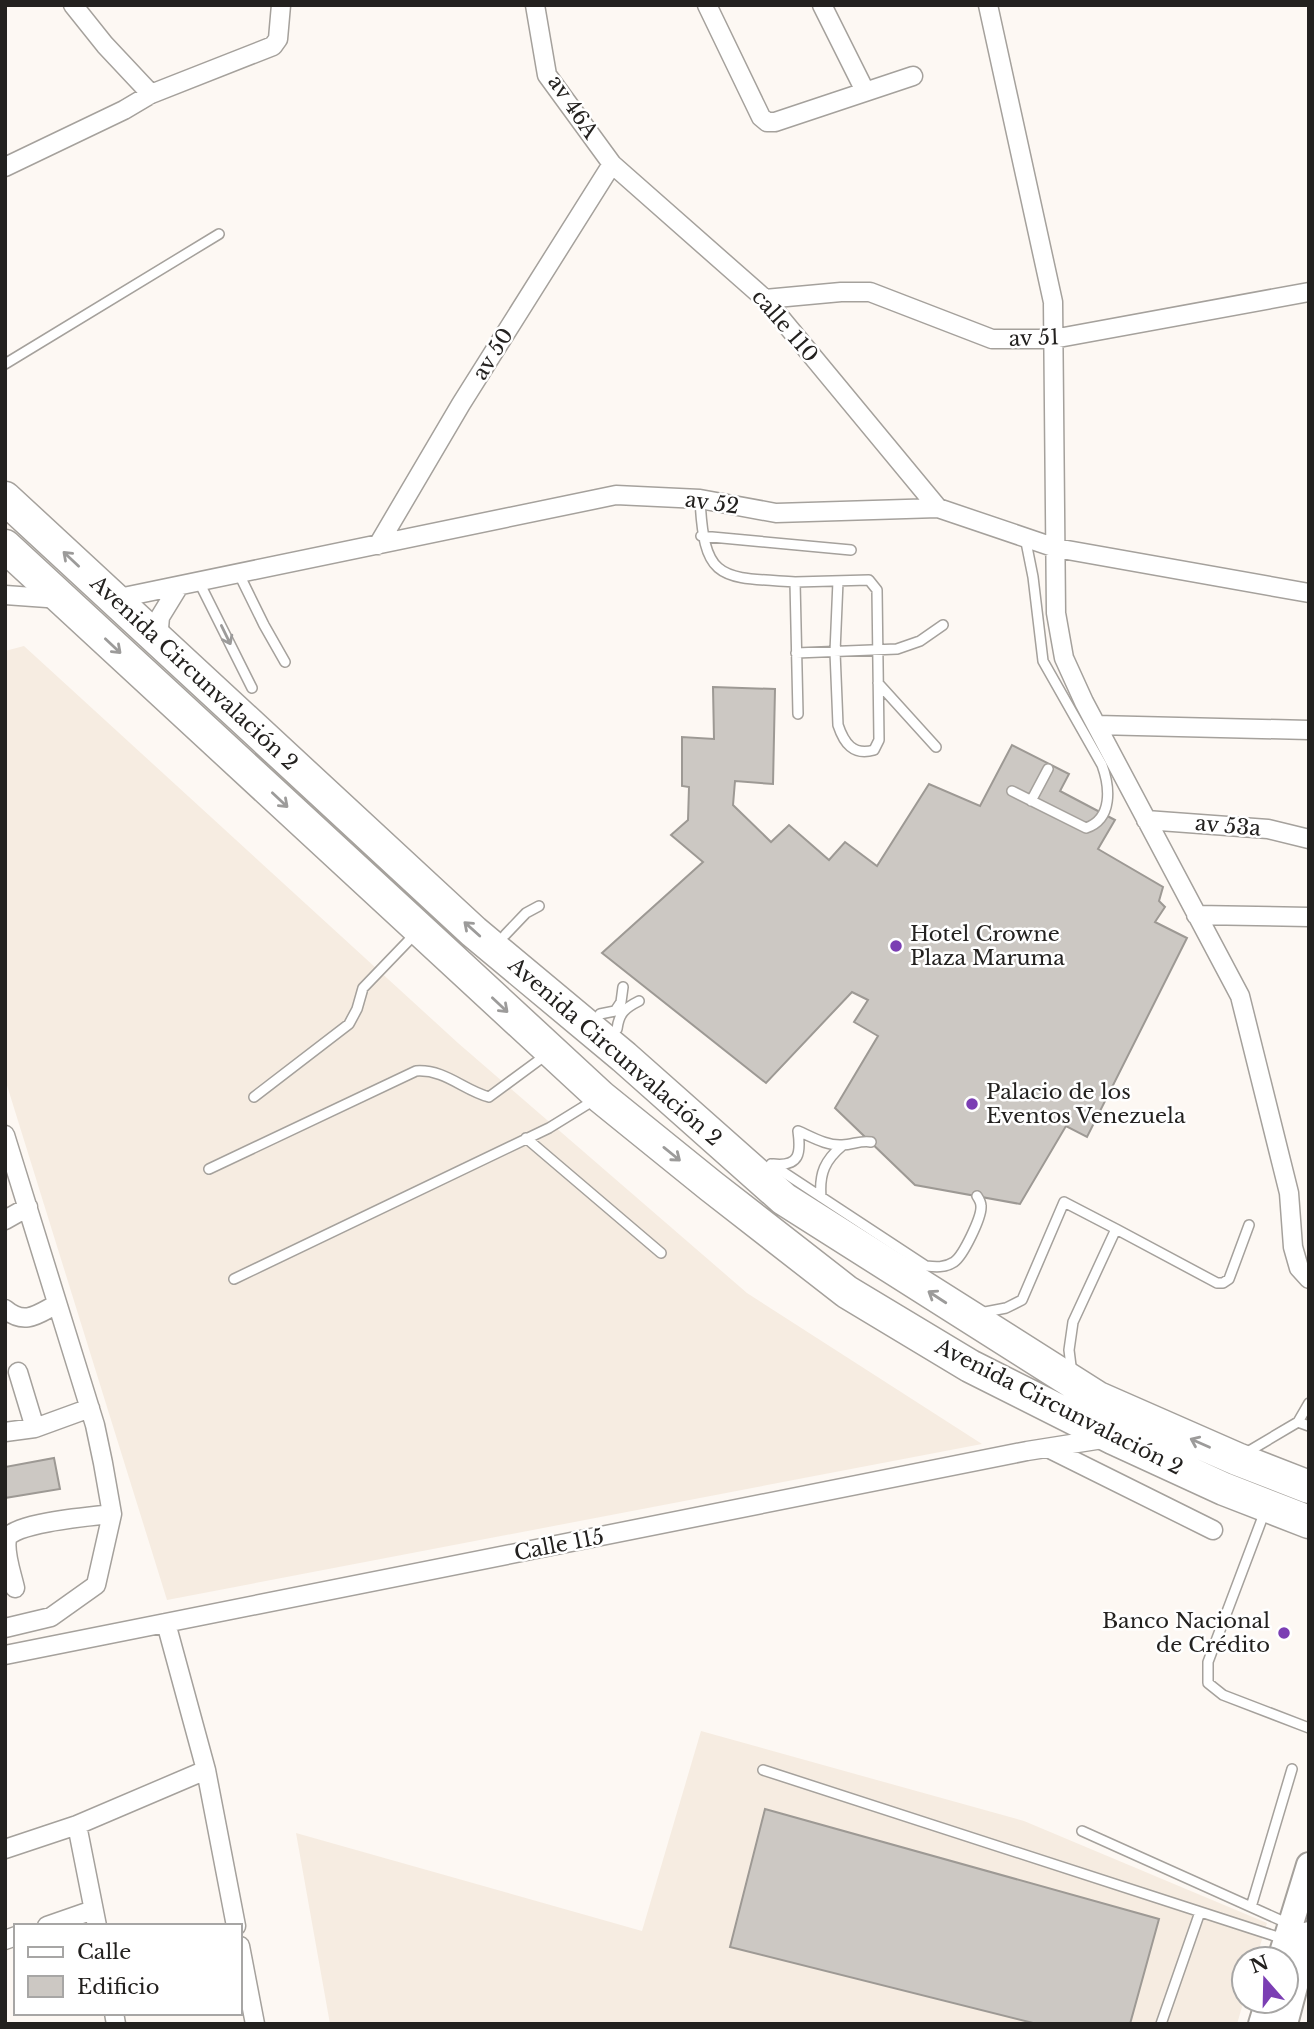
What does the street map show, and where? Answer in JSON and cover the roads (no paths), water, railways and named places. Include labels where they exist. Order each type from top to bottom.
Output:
[{"type":"highway","name":"Avenida Circunvalación 2","points":[[9,509],[158,639],[474,932],[624,1057],[784,1199],[1098,1398],[1309,1487]]},
{"type":"highway","name":"Avenida Circunvalación 2","points":[[5,546],[550,1052],[710,1186],[847,1292],[970,1366],[1113,1438],[1224,1489],[1309,1522]]},
{"type":"street","points":[[73,5],[105,45],[151,94]]},
{"type":"street","points":[[5,167],[124,110],[151,94],[273,46],[278,39],[281,5]]},
{"type":"street","name":"av 46A","points":[[535,5],[547,75],[612,164]]},
{"type":"street","points":[[707,5],[761,117],[767,122],[775,122],[913,76]]},
{"type":"street","points":[[822,5],[865,92]]},
{"type":"street","points":[[988,5],[1053,302],[1056,613],[1064,658],[1096,725],[1240,996],[1289,1193],[1293,1247],[1299,1268],[1309,1279]]},
{"type":"street","name":"calle 110","points":[[612,164],[765,299],[939,508]]},
{"type":"street","name":"av 50","points":[[377,545],[461,404],[612,164]]},
{"type":"street","name":"av 51","points":[[765,299],[870,292],[992,339],[1053,339],[1309,292]]},
{"type":"street","name":"av 52","points":[[114,599],[616,495],[699,499],[776,513],[939,508],[1056,548],[1309,593]]},
{"type":"street","points":[[158,639],[160,617],[179,586]]},
{"type":"street","points":[[5,595],[63,599]]},
{"type":"street","points":[[1096,725],[1309,730]]},
{"type":"street","name":"av 53a","points":[[1146,820],[1268,829],[1309,839]]},
{"type":"street","points":[[1196,915],[1309,917]]},
{"type":"street","points":[[5,1135],[9,1161],[27,1207],[90,1408],[112,1514],[96,1585],[51,1617],[5,1628]]},
{"type":"street","points":[[5,1220],[27,1207]]},
{"type":"street","points":[[5,1309],[13,1315],[32,1318],[57,1304]]},
{"type":"street","points":[[18,1372],[35,1428]]},
{"type":"street","points":[[5,1432],[35,1428],[90,1408]]},
{"type":"street","name":"Calle 115","points":[[5,1655],[1048,1448],[1113,1438]]},
{"type":"street","points":[[1048,1448],[1213,1530]]},
{"type":"street","points":[[15,1588],[6,1542],[9,1535],[17,1529],[34,1525],[112,1514]]},
{"type":"street","points":[[166,1623],[206,1770],[236,1924]]},
{"type":"street","points":[[5,1849],[77,1825],[206,1770]]},
{"type":"street","points":[[59,1924],[95,1918],[77,1825]]},
{"type":"street","points":[[1285,2024],[1309,1865]]},
{"type":"street","points":[[242,1956],[255,2024]]},
{"type":"lane","points":[[5,364],[219,234]]},
{"type":"lane","points":[[699,499],[701,536],[716,566],[725,573],[740,578],[795,582],[869,580],[874,585],[878,595],[878,740],[874,750],[863,753],[848,744],[838,725],[835,652],[838,581]]},
{"type":"lane","points":[[701,536],[851,550]]},
{"type":"lane","points":[[1012,791],[1086,828],[1094,825],[1105,809],[1108,798],[1108,783],[1102,765],[1043,661],[1033,577],[1025,537]]},
{"type":"lane","points":[[238,572],[285,662]]},
{"type":"lane","points":[[199,582],[252,688]]},
{"type":"lane","points":[[795,582],[798,714]]},
{"type":"lane","points":[[796,653],[878,652],[897,649],[919,641],[943,625]]},
{"type":"lane","points":[[878,683],[936,747]]},
{"type":"lane","points":[[1031,802],[1048,769]]},
{"type":"lane","points":[[505,935],[526,914],[539,906]]},
{"type":"lane","points":[[254,1097],[349,1024],[363,988],[419,930]]},
{"type":"lane","points":[[600,1014],[615,1010],[621,1002],[623,987]]},
{"type":"lane","points":[[617,1029],[619,1016],[626,1007],[639,1001]]},
{"type":"lane","points":[[209,1169],[416,1070],[442,1074],[489,1097],[550,1052]]},
{"type":"lane","points":[[234,1279],[526,1138],[601,1097]]},
{"type":"lane","points":[[843,1145],[824,1142],[798,1130],[800,1148],[795,1160],[785,1166],[771,1164],[926,1266],[940,1268],[954,1262],[963,1251],[981,1214],[982,1205],[977,1196]]},
{"type":"lane","points":[[526,1138],[661,1253]]},
{"type":"lane","points":[[821,1197],[823,1167],[831,1155],[843,1145],[860,1140],[871,1142]]},
{"type":"lane","points":[[966,1315],[1006,1308],[1022,1300],[1064,1202],[1217,1283],[1229,1279],[1249,1225]]},
{"type":"lane","points":[[1073,1382],[1069,1350],[1073,1322],[1116,1229]]},
{"type":"lane","points":[[1237,1458],[1298,1422],[1309,1403]]},
{"type":"lane","points":[[1298,1422],[1309,1426]]},
{"type":"lane","points":[[1267,1506],[1208,1662],[1208,1683],[1223,1695],[1309,1728]]},
{"type":"lane","points":[[1251,1907],[1292,1769]]},
{"type":"lane","points":[[763,1770],[1200,1912],[1297,1939]]},
{"type":"lane","points":[[1082,1831],[1251,1907],[1297,1939]]},
{"type":"lane","points":[[1161,2024],[1200,1912]]},
{"type":"place","name":"Hotel Crowne Plaza Maruma","points":[[896,946]]},
{"type":"place","name":"Palacio de los Eventos Venezuela","points":[[972,1104]]},
{"type":"place","name":"Banco Nacional de Crédito","points":[[1284,1633]]}]
